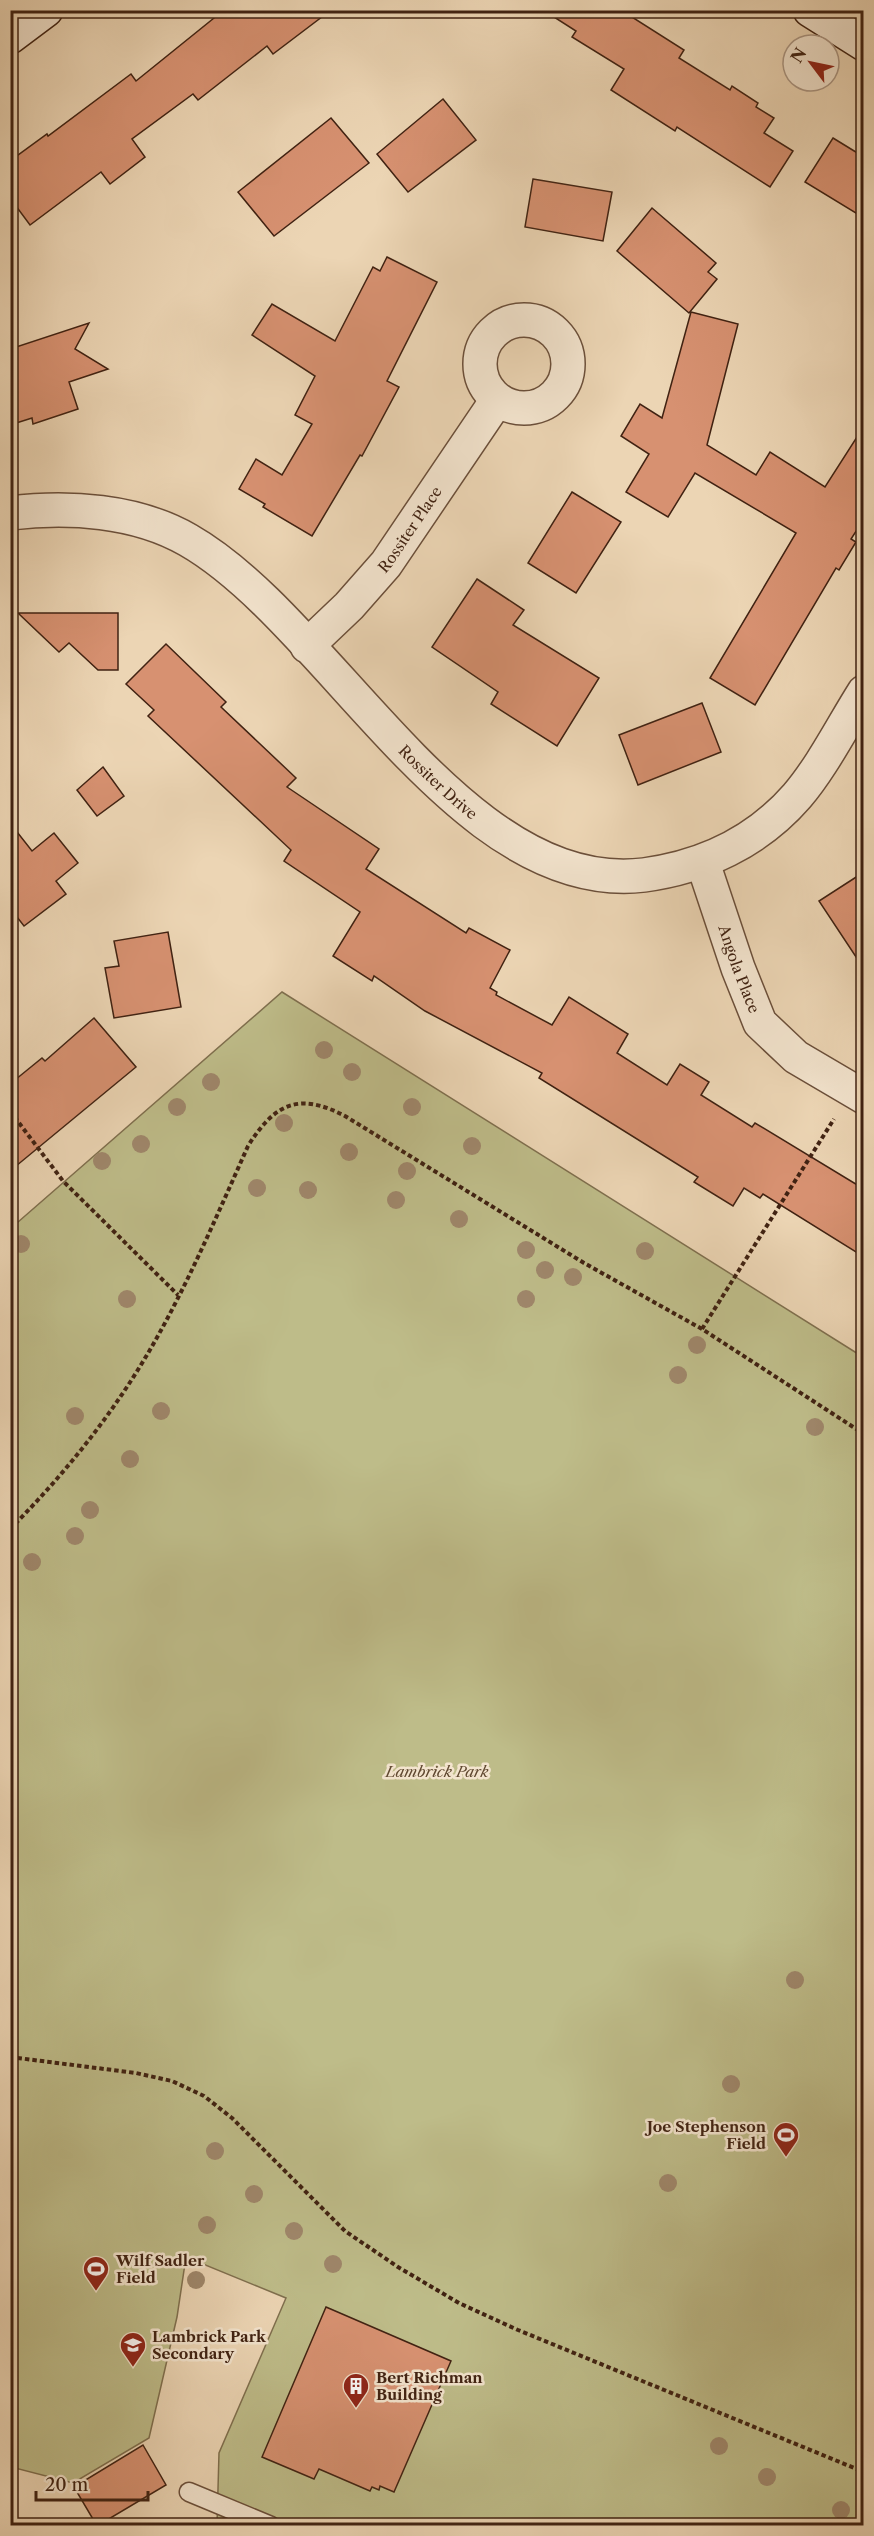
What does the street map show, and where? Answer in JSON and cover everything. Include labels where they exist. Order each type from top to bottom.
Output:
[{"type":"street","points":[[10,37],[46,10]]},
{"type":"street","points":[[810,10],[864,44]]},
{"type":"street","name":"Rossiter Place","points":[[307,646],[349,606],[386,564],[497,400]]},
{"type":"street","name":"Rossiter Drive","points":[[10,513],[44,509],[108,514],[149,523],[186,538],[219,559],[248,583],[427,774],[469,809],[535,853],[568,868],[604,877],[663,872],[703,863],[753,837],[798,796],[864,692]]},
{"type":"street","name":"Angola Place","points":[[703,863],[738,968],[760,1023],[796,1057],[858,1093]]},
{"type":"lane","points":[[189,2492],[271,2526]]},
{"type":"path","points":[[702,1329],[858,1093]]},
{"type":"path","points":[[10,1529],[43,1496],[124,1391],[151,1347],[178,1295],[248,1146],[260,1126],[277,1110],[300,1103],[324,1105],[345,1116],[584,1263],[702,1329],[864,1434]]},
{"type":"path","points":[[10,1111],[63,1181],[178,1295]]},
{"type":"path","points":[[10,2056],[136,2073],[172,2081],[204,2096],[232,2118],[345,2230],[398,2268],[459,2303],[549,2343],[864,2472]]},
{"type":"green space","name":"Lambrick Park","points":[[282,992],[863,1357],[863,2525],[217,2525],[219,2453],[286,2298],[186,2257],[177,2317],[149,2438],[73,2483],[11,2467],[10,1229]]},
{"type":"building","points":[[224,10],[331,10],[273,54],[267,46],[198,100],[193,94],[132,139],[145,157],[110,184],[101,172],[30,225],[10,198],[10,161],[47,134],[48,136],[131,74],[136,81]]},
{"type":"building","points":[[543,10],[621,10],[684,50],[679,58],[730,90],[732,86],[758,103],[756,107],[774,118],[764,133],[793,151],[770,187],[677,127],[675,131],[611,90],[624,69],[572,37],[576,31]]},
{"type":"building","points":[[443,99],[476,140],[408,192],[377,154]]},
{"type":"building","points":[[331,118],[369,163],[274,236],[238,192]]},
{"type":"building","points":[[833,138],[864,157],[864,218],[805,182]]},
{"type":"building","points":[[533,179],[612,192],[603,241],[525,227]]},
{"type":"building","points":[[652,208],[716,263],[708,272],[717,279],[689,313],[617,251]]},
{"type":"building","points":[[387,257],[437,282],[387,381],[399,387],[362,456],[360,455],[312,536],[263,507],[265,504],[239,489],[256,459],[282,475],[312,424],[295,415],[315,376],[252,335],[272,304],[335,341],[373,267],[380,271]]},
{"type":"building","points":[[691,312],[738,324],[707,445],[756,475],[770,452],[825,487],[864,426],[864,519],[851,539],[856,542],[839,570],[836,568],[755,705],[710,678],[796,533],[695,473],[668,517],[626,492],[649,454],[621,436],[640,404],[662,418]]},
{"type":"building","points":[[89,323],[75,349],[108,369],[69,382],[78,409],[33,424],[32,418],[10,425],[10,349]]},
{"type":"building","points":[[572,492],[621,522],[576,593],[528,563]]},
{"type":"building","points":[[477,579],[524,610],[513,625],[599,678],[557,746],[491,704],[498,692],[432,647]]},
{"type":"building","points":[[18,613],[118,613],[118,670],[98,670],[69,643],[59,652]]},
{"type":"building","points":[[166,644],[226,702],[221,707],[296,778],[287,787],[379,849],[366,869],[466,933],[469,928],[510,950],[490,988],[497,992],[496,995],[552,1025],[569,997],[628,1034],[617,1053],[667,1085],[680,1064],[709,1082],[701,1095],[752,1127],[755,1123],[864,1189],[864,1257],[763,1194],[760,1198],[744,1188],[733,1206],[694,1182],[698,1177],[539,1078],[542,1073],[425,1011],[374,976],[372,981],[333,956],[360,912],[284,861],[291,850],[148,716],[154,710],[126,684]]},
{"type":"building","points":[[702,703],[721,752],[638,785],[619,735]]},
{"type":"building","points":[[103,767],[124,796],[97,816],[77,790]]},
{"type":"building","points":[[10,823],[32,851],[54,833],[78,863],[56,881],[66,894],[24,926],[10,908]]},
{"type":"building","points":[[864,872],[864,969],[819,901]]},
{"type":"building","points":[[168,932],[181,1007],[114,1018],[105,968],[119,966],[114,941]]},
{"type":"building","points":[[94,1018],[136,1067],[10,1171],[10,1084],[42,1058],[45,1061]]},
{"type":"building","name":"Bert Richman Building","points":[[326,2307],[451,2361],[394,2492],[380,2486],[379,2490],[372,2487],[370,2491],[319,2469],[314,2479],[262,2457]]},
{"type":"building","points":[[143,2445],[166,2485],[97,2526],[74,2487]]},
{"type":"place","name":"Joe Stephenson Field","points":[[786,2158]]},
{"type":"place","name":"Wilf Sadler Field","points":[[96,2292]]},
{"type":"place","name":"Lambrick Park Secondary","points":[[133,2368]]},
{"type":"place","name":"Bert Richman Building","points":[[356,2409]]}]
